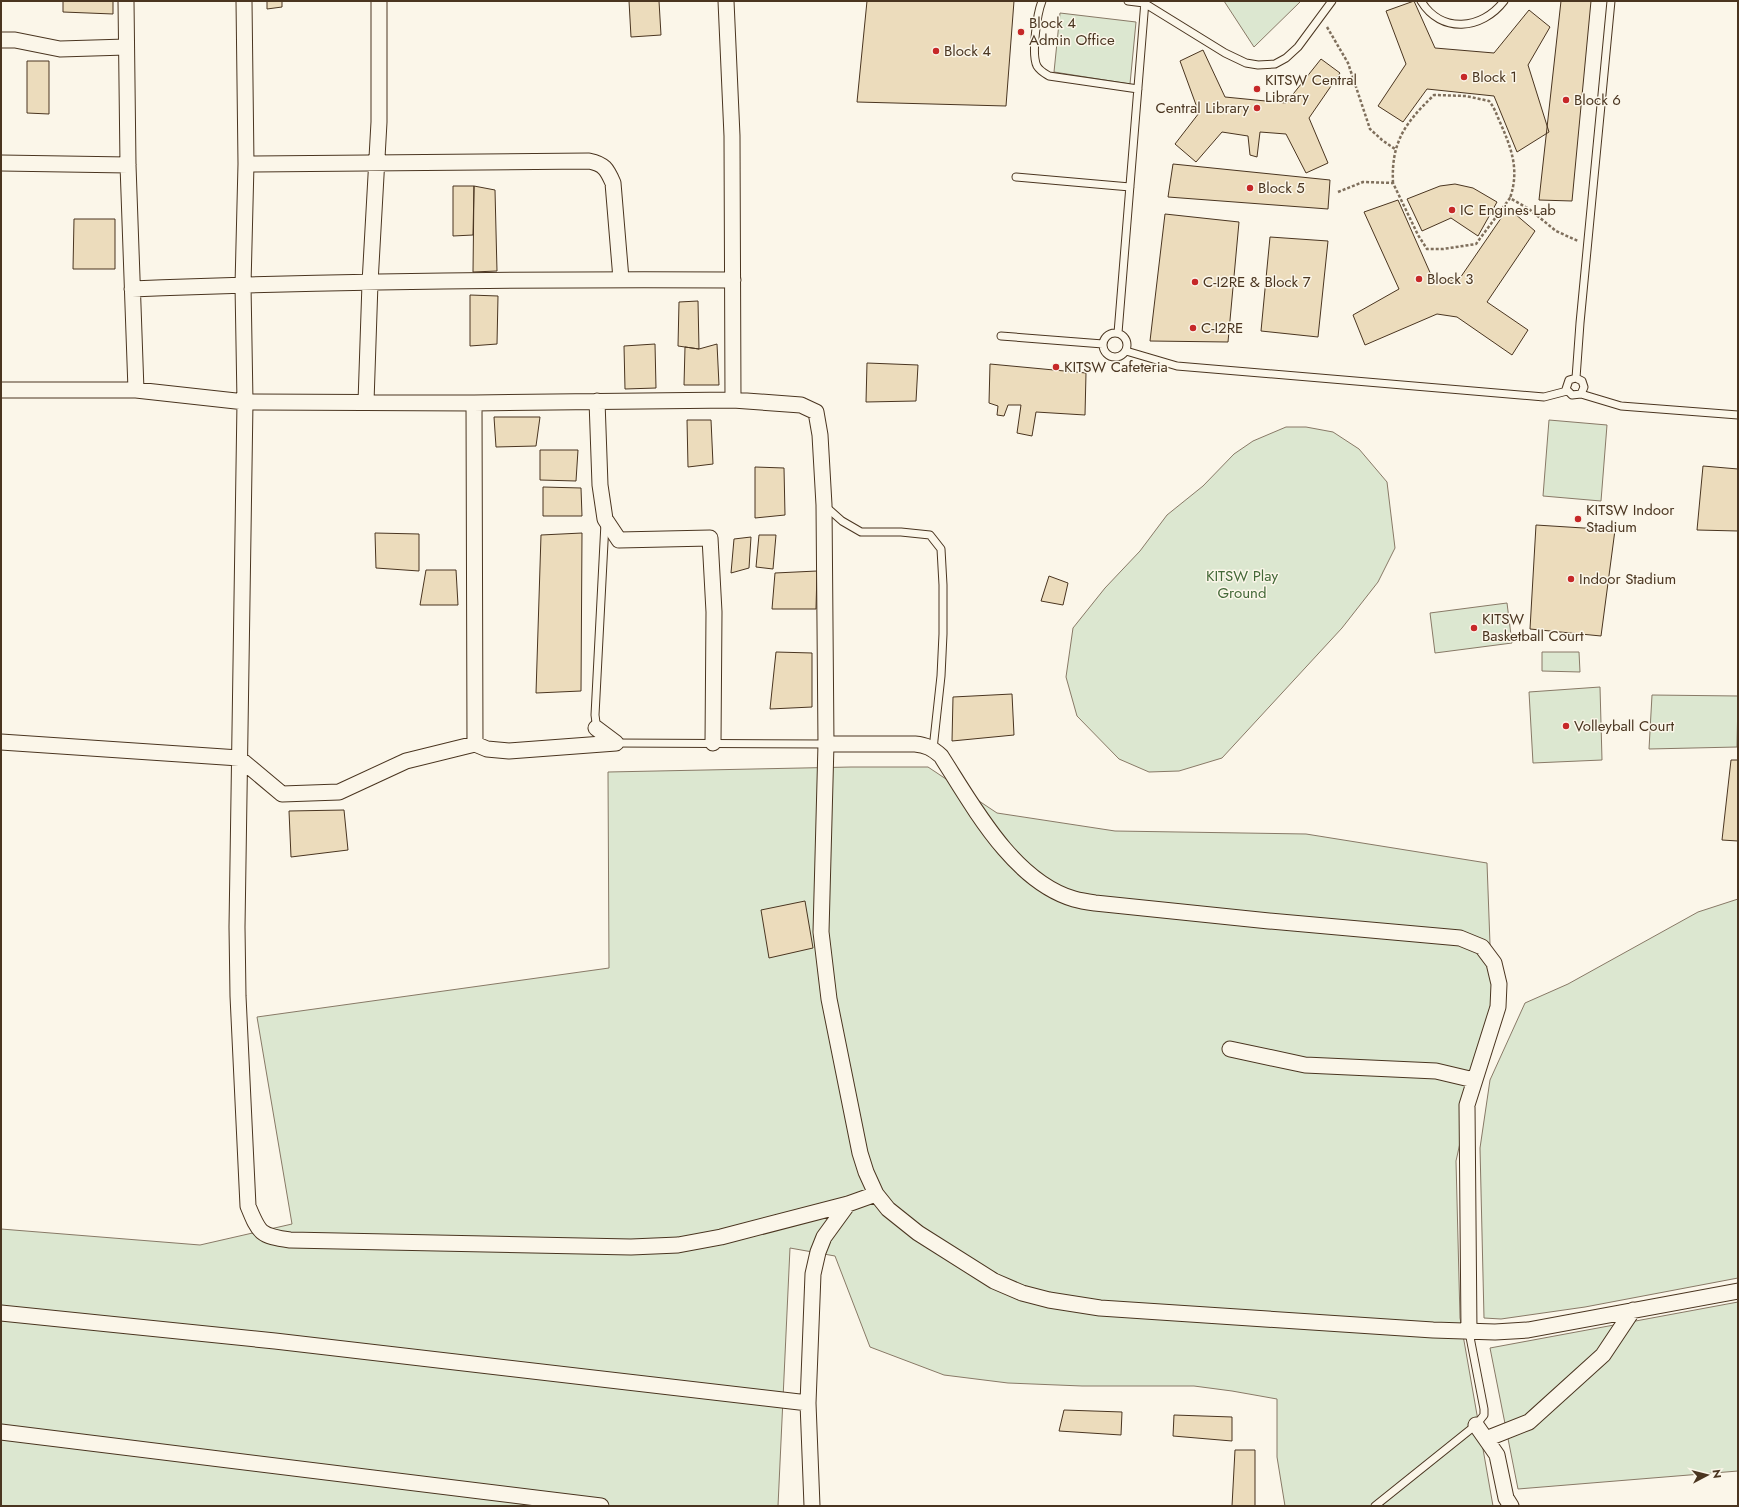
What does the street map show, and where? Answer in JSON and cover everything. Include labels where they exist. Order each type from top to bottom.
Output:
[{"type":"street","points":[[126,1],[128,165],[136,390]]},
{"type":"street","points":[[244,1],[246,164],[243,285],[245,402],[237,927],[238,996],[248,1206],[257,1229],[271,1238],[290,1240],[631,1247],[678,1245],[721,1237],[848,1204],[876,1194]]},
{"type":"street","points":[[366,402],[370,283],[379,122],[379,1]]},
{"type":"street","points":[[726,1],[732,136],[733,400]]},
{"type":"street","points":[[1,40],[15,40],[60,49],[126,47]]},
{"type":"street","points":[[246,164],[589,161],[600,164],[608,171],[613,183],[621,279]]},
{"type":"street","points":[[1,163],[128,165]]},
{"type":"street","points":[[132,289],[243,285],[621,279],[733,280]]},
{"type":"street","points":[[1,390],[136,390],[245,402],[733,400],[801,405],[816,412],[820,435],[824,505],[826,744],[821,932],[829,1000],[860,1153],[876,1194],[888,1209],[918,1233],[994,1281],[1022,1293],[1049,1300],[1108,1308],[1469,1332],[1528,1330],[1738,1291]]},
{"type":"street","points":[[597,401],[600,484],[605,519],[619,540],[710,538],[714,612],[713,743]]},
{"type":"street","points":[[474,402],[475,744]]},
{"type":"street","points":[[596,728],[616,743]]},
{"type":"street","points":[[1,742],[240,758],[282,794],[339,792],[406,762],[475,744],[487,749],[509,751],[616,743]]},
{"type":"street","points":[[826,744],[915,744],[924,745],[933,749],[941,756],[984,824],[1005,850],[1028,872],[1046,886],[1073,899],[1095,904],[1460,938],[1482,947],[1494,963],[1498,984],[1498,1008],[1467,1105],[1469,1332]]},
{"type":"street","points":[[1230,1049],[1305,1065],[1436,1071],[1474,1080]]},
{"type":"street","points":[[812,1506],[808,1403],[813,1274],[818,1252],[824,1237],[848,1204]]},
{"type":"street","points":[[1486,1439],[1529,1422],[1603,1355],[1633,1310]]},
{"type":"street","points":[[1,1313],[275,1341],[808,1403]]},
{"type":"street","points":[[1476,1425],[1497,1455],[1506,1498],[1511,1506]]},
{"type":"street","points":[[1,1432],[602,1506]]},
{"type":"lane","points":[[1042,1],[1034,51],[1038,68],[1043,73],[1049,76],[1138,89]]},
{"type":"lane","points":[[1128,1],[1144,2],[1225,53],[1246,63],[1258,65],[1275,64],[1286,58],[1298,47],[1332,1]]},
{"type":"lane","points":[[1420,1],[1430,14],[1444,22],[1458,24],[1483,20],[1492,14],[1504,1]]},
{"type":"lane","points":[[1576,378],[1611,1]]},
{"type":"lane","points":[[1118,333],[1144,2]]},
{"type":"lane","points":[[1016,177],[1130,187]]},
{"type":"lane","points":[[1118,333],[1123,335],[1127,346],[1126,351],[1119,356],[1112,356],[1105,352],[1103,344],[1108,334],[1118,333]]},
{"type":"lane","points":[[1001,336],[1103,344]]},
{"type":"lane","points":[[1126,351],[1178,366],[1544,397],[1567,391],[1575,396],[1581,394],[1621,406],[1738,415]]},
{"type":"lane","points":[[1567,391],[1568,382],[1576,378]]},
{"type":"lane","points":[[1576,378],[1580,379],[1584,385],[1584,390],[1581,394]]},
{"type":"lane","points":[[824,505],[842,521],[861,532],[901,532],[930,535],[941,549],[943,634],[941,676],[933,749]]},
{"type":"lane","points":[[596,728],[595,714],[605,519]]},
{"type":"lane","points":[[616,743],[826,744]]},
{"type":"lane","points":[[1375,1506],[1476,1425],[1484,1415],[1484,1408],[1469,1332]]},
{"type":"path","points":[[1320,17],[1348,63],[1370,129],[1395,149]]},
{"type":"path","points":[[1434,95],[1466,96],[1489,101],[1494,107],[1511,149],[1514,176],[1513,188],[1510,198],[1476,244],[1443,249],[1427,249],[1418,235],[1393,183],[1392,164],[1395,149],[1405,130],[1417,113],[1434,95]]},
{"type":"path","points":[[1338,192],[1364,182],[1393,183]]},
{"type":"path","points":[[1510,198],[1541,218],[1556,231],[1574,240],[1588,244]]},
{"type":"green space","points":[[1224,1],[1301,1],[1254,47]]},
{"type":"green space","points":[[1060,13],[1136,22],[1130,84],[1054,72]]},
{"type":"green space","points":[[1549,420],[1607,425],[1601,501],[1543,496]]},
{"type":"green space","name":"KITSW Play Ground","points":[[1286,427],[1306,427],[1333,432],[1359,449],[1387,482],[1395,548],[1378,582],[1342,628],[1222,758],[1179,771],[1149,772],[1119,759],[1077,716],[1066,677],[1073,628],[1105,588],[1140,551],[1167,515],[1203,486],[1234,454],[1253,441]]},
{"type":"green space","points":[[1507,603],[1512,643],[1435,653],[1430,613]]},
{"type":"green space","points":[[1542,652],[1579,652],[1580,672],[1542,671]]},
{"type":"green space","name":"Volleyball Court","points":[[1600,687],[1602,760],[1533,763],[1529,692]]},
{"type":"green space","points":[[1652,695],[1738,696],[1737,747],[1649,749]]},
{"type":"green space","points":[[851,767],[928,767],[997,813],[1115,831],[1306,834],[1487,863],[1492,998],[1456,1161],[1460,1318],[1493,1506],[1285,1506],[1277,1457],[1277,1399],[1194,1386],[1082,1386],[1008,1383],[944,1375],[870,1347],[835,1256],[790,1248],[778,1506],[1,1506],[1,1229],[200,1245],[292,1224],[257,1017],[609,968],[608,772]]},
{"type":"green space","points":[[1738,899],[1738,1278],[1585,1307],[1501,1319],[1484,1318],[1480,1148],[1490,1080],[1525,1003],[1568,984],[1698,912]]},
{"type":"green space","points":[[1738,1302],[1738,1471],[1518,1489],[1490,1348]]},
{"type":"building","points":[[63,1],[113,1],[113,14],[63,12]]},
{"type":"building","points":[[267,1],[282,1],[282,7],[267,9]]},
{"type":"building","points":[[629,1],[659,1],[661,35],[631,37]]},
{"type":"building","name":"Block 4","points":[[867,1],[1014,1],[1006,106],[857,102]]},
{"type":"building","name":"Block 1","points":[[1414,1],[1435,48],[1494,53],[1529,10],[1550,27],[1528,65],[1549,132],[1517,152],[1494,96],[1427,89],[1403,122],[1378,106],[1406,64],[1386,11]]},
{"type":"building","name":"Block 6","points":[[1561,1],[1591,1],[1572,201],[1539,200]]},
{"type":"building","name":"Central Library","points":[[1203,50],[1225,97],[1286,103],[1321,59],[1340,73],[1309,118],[1328,163],[1306,173],[1286,134],[1260,132],[1257,157],[1250,155],[1248,136],[1222,132],[1196,162],[1175,144],[1199,113],[1180,61]]},
{"type":"building","points":[[27,61],[49,61],[49,114],[27,113]]},
{"type":"building","name":"Block 5","points":[[1173,164],[1330,180],[1328,209],[1168,197]]},
{"type":"building","name":"IC Engines Lab","points":[[1455,184],[1473,188],[1497,202],[1478,236],[1451,218],[1422,231],[1407,199],[1440,186]]},
{"type":"building","points":[[453,186],[474,186],[473,235],[453,236]]},
{"type":"building","points":[[474,186],[495,190],[497,271],[473,272]]},
{"type":"building","name":"Block 3","points":[[1398,200],[1432,277],[1458,281],[1508,208],[1535,231],[1487,302],[1528,330],[1512,355],[1457,317],[1437,314],[1365,345],[1353,315],[1399,289],[1364,212]]},
{"type":"building","name":"C-I2RE & Block 7","points":[[1165,214],[1239,222],[1228,342],[1150,341]]},
{"type":"building","points":[[74,219],[115,219],[115,269],[73,269]]},
{"type":"building","points":[[1270,237],[1328,241],[1318,337],[1261,331]]},
{"type":"building","points":[[470,295],[498,296],[497,344],[470,346]]},
{"type":"building","points":[[698,301],[699,349],[678,346],[679,302]]},
{"type":"building","points":[[655,344],[656,388],[625,389],[624,346]]},
{"type":"building","points":[[717,344],[719,385],[684,385],[685,347],[699,349]]},
{"type":"building","points":[[867,363],[918,365],[916,401],[866,402]]},
{"type":"building","points":[[990,364],[1086,373],[1085,415],[1036,412],[1032,436],[1017,433],[1021,405],[1008,405],[1004,416],[997,415],[998,406],[989,403]]},
{"type":"building","points":[[494,417],[540,417],[536,446],[496,447]]},
{"type":"building","points":[[687,420],[711,420],[713,464],[688,467]]},
{"type":"building","points":[[540,450],[578,450],[576,481],[540,480]]},
{"type":"building","points":[[1703,466],[1738,469],[1738,531],[1697,530]]},
{"type":"building","points":[[755,467],[784,468],[785,515],[755,518]]},
{"type":"building","points":[[543,487],[581,488],[582,516],[543,516]]},
{"type":"building","name":"Indoor Stadium","points":[[1536,525],[1615,530],[1601,636],[1530,629]]},
{"type":"building","points":[[375,533],[419,534],[419,571],[376,568]]},
{"type":"building","points":[[582,533],[581,691],[536,693],[541,535]]},
{"type":"building","points":[[759,535],[776,535],[773,569],[756,567]]},
{"type":"building","points":[[751,537],[749,568],[731,573],[734,539]]},
{"type":"building","points":[[426,570],[456,570],[458,605],[420,605]]},
{"type":"building","points":[[817,571],[816,609],[772,609],[775,573]]},
{"type":"building","points":[[1049,576],[1068,583],[1063,605],[1041,601]]},
{"type":"building","points":[[776,652],[812,653],[812,707],[770,709]]},
{"type":"building","points":[[1012,694],[1014,735],[952,741],[953,697]]},
{"type":"building","points":[[1731,760],[1738,760],[1738,841],[1722,840]]},
{"type":"building","points":[[344,810],[348,850],[291,857],[289,811]]},
{"type":"building","points":[[805,901],[813,948],[769,958],[761,910]]},
{"type":"building","points":[[1064,1410],[1122,1412],[1121,1435],[1059,1431]]},
{"type":"building","points":[[1174,1415],[1232,1417],[1232,1441],[1173,1436]]},
{"type":"building","points":[[1235,1450],[1255,1450],[1255,1506],[1232,1506]]},
{"type":"place","name":"Block 4 Admin Office","points":[[1021,32]]},
{"type":"place","name":"Block 4","points":[[936,51]]},
{"type":"place","name":"Block 1","points":[[1464,77]]},
{"type":"place","name":"KITSW Central Library","points":[[1257,89]]},
{"type":"place","name":"Block 6","points":[[1566,100]]},
{"type":"place","name":"Central Library","points":[[1257,108]]},
{"type":"place","name":"Block 5","points":[[1250,188]]},
{"type":"place","name":"IC Engines Lab","points":[[1452,210]]},
{"type":"place","name":"Block 3","points":[[1419,279]]},
{"type":"place","name":"C-I2RE & Block 7","points":[[1195,282]]},
{"type":"place","name":"C-I2RE","points":[[1193,328]]},
{"type":"place","name":"KITSW Cafeteria","points":[[1056,367]]},
{"type":"place","name":"KITSW Indoor Stadium","points":[[1578,519]]},
{"type":"place","name":"Indoor Stadium","points":[[1571,579]]},
{"type":"place","name":"KITSW Basketball Court","points":[[1474,628]]},
{"type":"place","name":"Volleyball Court","points":[[1566,726]]}]
